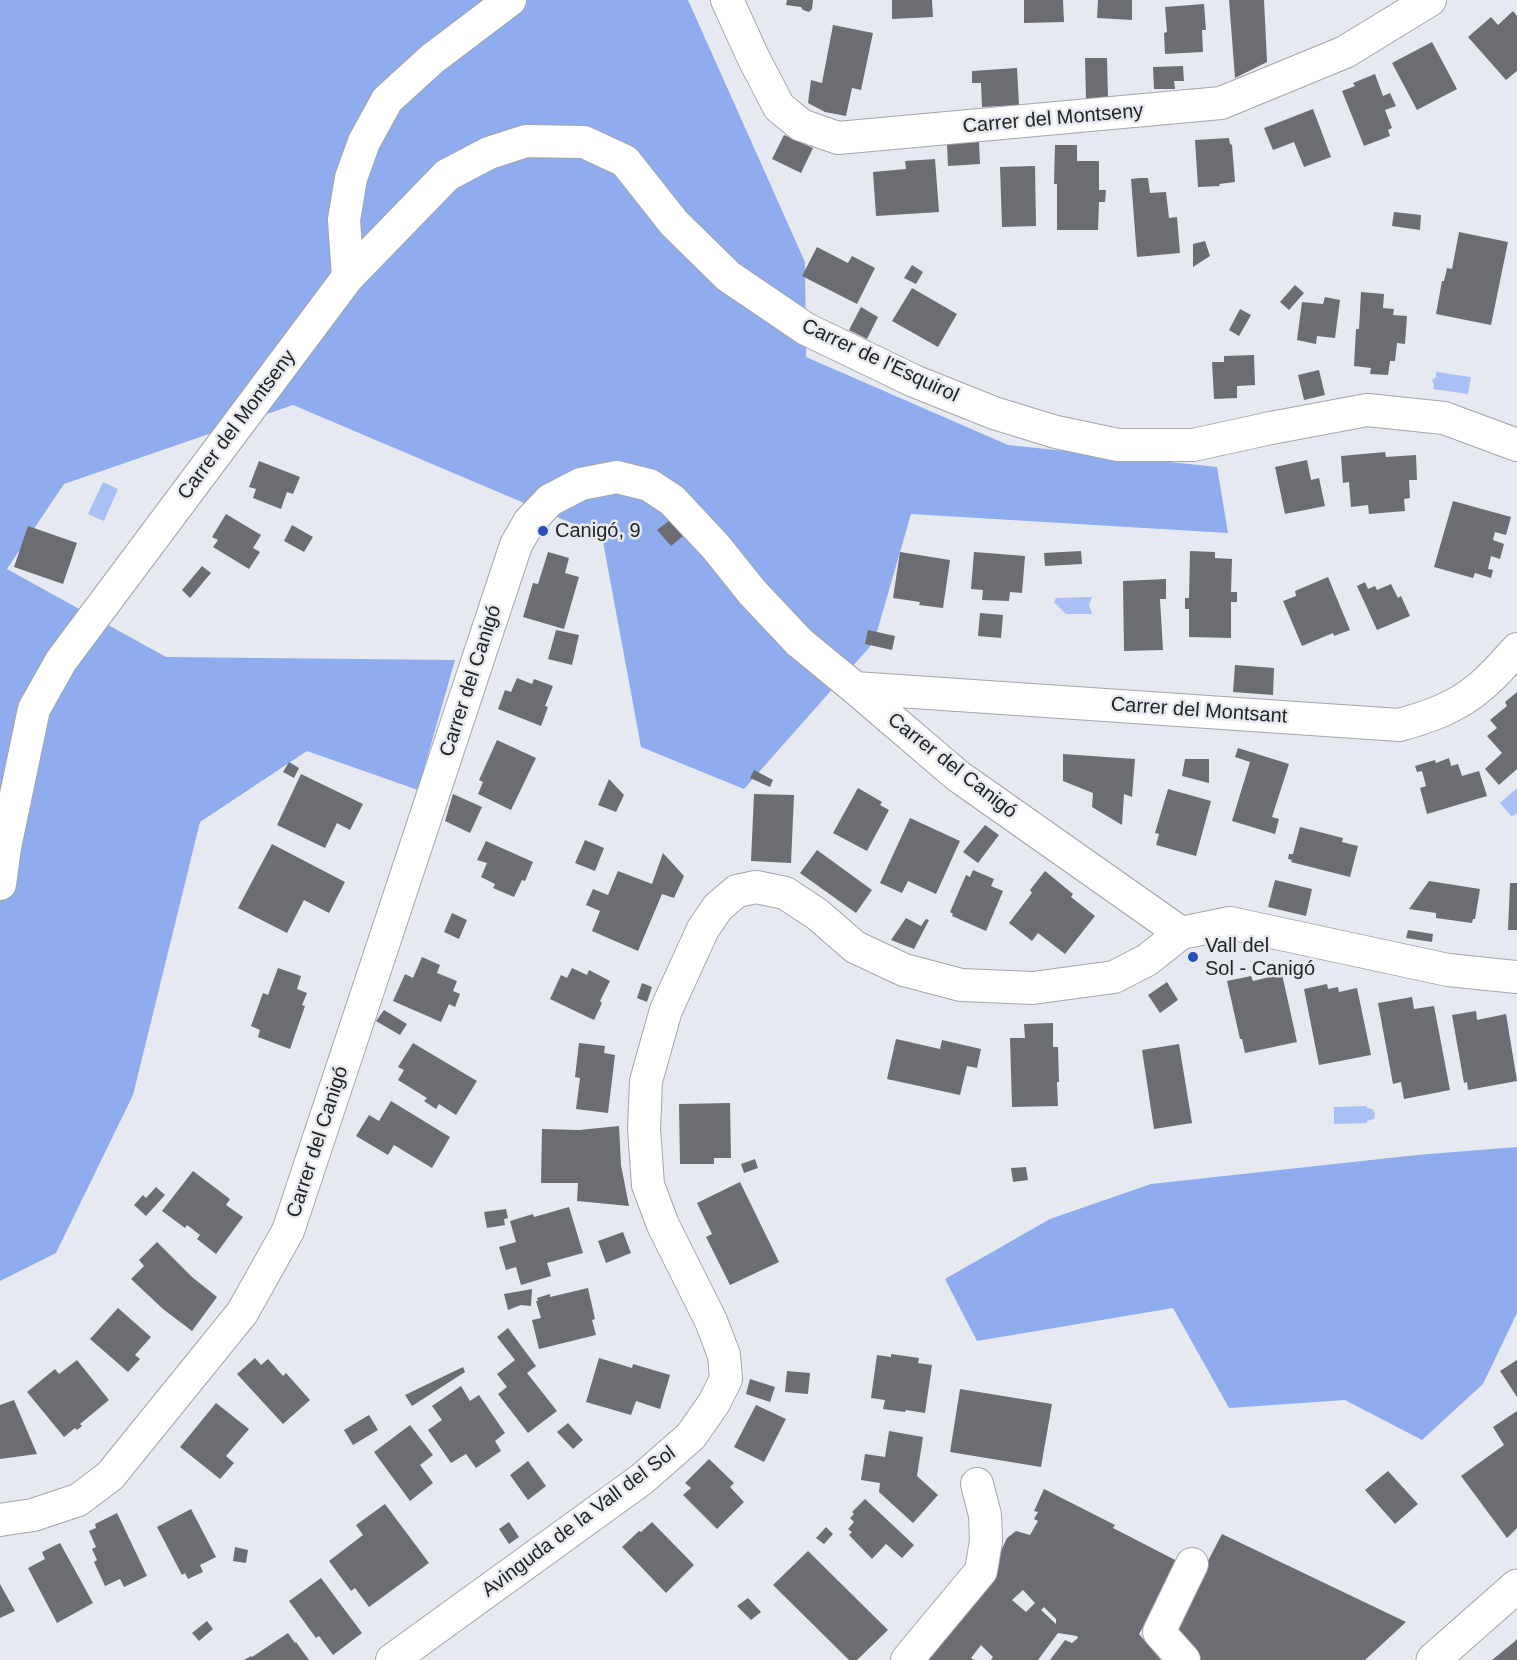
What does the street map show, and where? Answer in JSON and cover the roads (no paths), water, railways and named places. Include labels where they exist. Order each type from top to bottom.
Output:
[{"type":"street","points":[[348,277],[344,220],[351,178],[364,142],[387,100],[432,59],[510,0]]},
{"type":"street","name":"Carrer del Montseny","points":[[728,0],[778,107],[801,125],[838,138],[1221,103],[1345,52],[1430,0]]},
{"type":"street","name":"Carrer de l'Esquirol","points":[[348,277],[447,175],[489,153],[526,141],[584,142],[625,161],[674,223],[728,276],[806,329],[914,381],[994,413],[1056,432],[1118,445],[1193,445],[1367,410],[1444,418],[1517,445]]},
{"type":"street","name":"Carrer del Montseny","points":[[0,884],[5,847],[34,708],[61,661],[348,277]]},
{"type":"street","name":"Carrer del Canigó","points":[[0,1520],[33,1515],[78,1500],[110,1476],[242,1313],[288,1231],[516,545],[528,522],[550,500],[581,484],[617,477],[649,485],[672,500],[716,546],[752,591],[799,642],[958,776],[1181,933]]},
{"type":"street","name":"Carrer del Montsant","points":[[855,688],[1399,725],[1429,717],[1459,703],[1481,687],[1517,649]]},
{"type":"street","name":"Avinguda de la Vall del Sol","points":[[392,1660],[642,1479],[691,1436],[714,1403],[726,1379],[724,1355],[711,1321],[663,1225],[648,1185],[644,1129],[645,1081],[666,1010],[703,929],[718,907],[736,891],[756,887],[786,893],[817,914],[855,947],[904,970],[961,985],[1033,988],[1114,977],[1147,960],[1181,933],[1230,923],[1448,970],[1517,977]]},
{"type":"street","points":[[907,1660],[981,1571],[986,1541],[985,1515],[977,1484]]},
{"type":"street","points":[[1184,1660],[1159,1632],[1192,1564]]},
{"type":"street","points":[[1433,1660],[1517,1586]]},
{"type":"place","name":"Canigó, 9","points":[[543,531]]},
{"type":"place","name":"Vall del Sol - Canigó","points":[[1193,957]]}]
